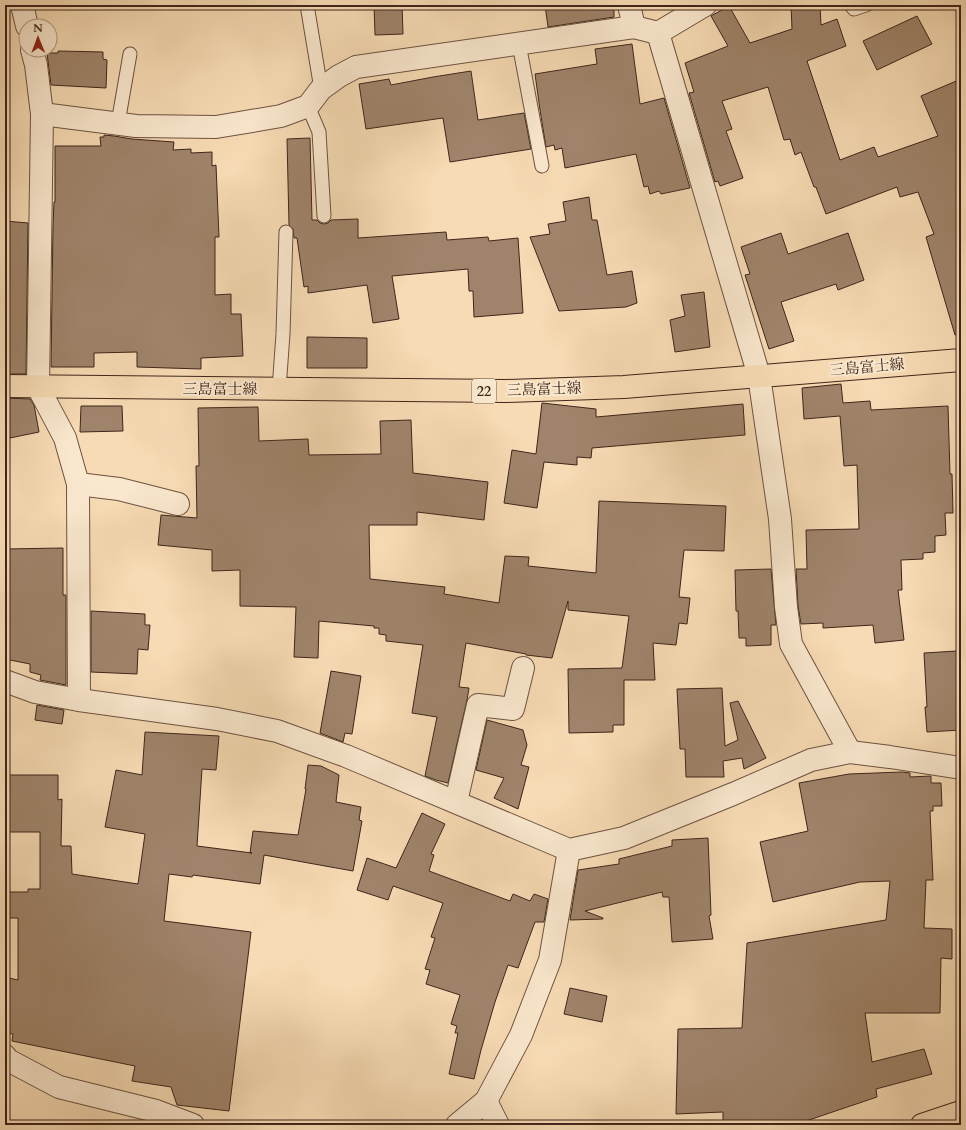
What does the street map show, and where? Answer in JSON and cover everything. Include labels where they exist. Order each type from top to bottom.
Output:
[{"type":"main road","name":"三島富士線","points":[[5,386],[506,391],[624,387],[961,360]]},
{"type":"main road","points":[[922,1125],[961,1112]]},
{"type":"street","points":[[22,5],[25,18]]},
{"type":"street","points":[[629,5],[634,27]]},
{"type":"street","points":[[42,114],[136,126],[216,127],[281,116],[315,97],[339,76],[356,67],[634,27],[658,33],[705,5]]},
{"type":"street","points":[[658,33],[759,376],[780,519],[786,607],[791,644],[850,752]]},
{"type":"street","points":[[34,58],[42,114],[38,387],[65,438],[78,484],[79,700]]},
{"type":"street","points":[[78,484],[119,489],[178,504]]},
{"type":"street","points":[[456,802],[478,706],[513,709],[523,668]]},
{"type":"street","points":[[5,681],[35,692],[79,700],[217,719],[276,731],[346,756],[569,850],[624,838],[812,760],[850,752],[961,768]]},
{"type":"street","points":[[457,1125],[486,1101],[521,1035],[550,960],[569,850]]},
{"type":"street","points":[[5,1056],[8,1060],[59,1087],[156,1111],[171,1121],[194,1125]]},
{"type":"street","points":[[486,1101],[498,1125]]},
{"type":"lane","points":[[307,5],[319,132],[324,216]]},
{"type":"lane","points":[[851,5],[854,9],[866,5]]},
{"type":"lane","points":[[519,44],[542,166]]},
{"type":"lane","points":[[118,123],[130,54]]},
{"type":"lane","points":[[279,389],[283,334],[286,232]]},
{"type":"building","points":[[374,5],[402,5],[403,34],[375,35]]},
{"type":"building","points":[[545,5],[614,5],[614,17],[548,27]]},
{"type":"building","points":[[791,5],[820,5],[821,25],[837,19],[846,46],[807,61],[840,160],[874,147],[878,157],[938,136],[921,96],[961,79],[961,334],[955,335],[926,237],[934,234],[918,192],[900,197],[897,187],[826,214],[801,152],[795,155],[790,139],[784,140],[768,87],[722,101],[732,129],[726,131],[743,178],[720,186],[718,181],[715,182],[689,93],[694,92],[685,63],[728,46],[711,16],[729,6],[750,43],[792,29]]},
{"type":"building","points":[[917,16],[932,44],[877,70],[863,41]]},
{"type":"building","points":[[632,44],[640,104],[664,98],[690,188],[661,194],[659,191],[650,194],[648,186],[644,187],[636,154],[565,168],[562,148],[555,150],[554,145],[546,147],[535,74],[597,64],[595,49]]},
{"type":"building","points":[[58,51],[103,52],[103,59],[107,60],[106,88],[51,85],[48,58],[58,58]]},
{"type":"building","points":[[471,71],[478,120],[524,113],[531,149],[450,162],[443,118],[366,129],[359,84],[389,79],[391,85]]},
{"type":"building","points":[[104,135],[174,142],[173,150],[191,149],[191,153],[212,152],[212,166],[216,165],[219,237],[215,237],[215,295],[231,294],[231,314],[241,314],[243,356],[201,358],[201,369],[137,367],[137,352],[94,353],[94,367],[51,367],[55,146],[101,146],[100,137],[104,137]]},
{"type":"building","points":[[310,138],[312,220],[317,220],[324,224],[331,220],[358,219],[358,238],[446,232],[447,240],[488,237],[489,241],[518,238],[523,313],[474,317],[473,291],[469,291],[468,269],[392,276],[399,319],[373,323],[367,285],[308,293],[308,286],[304,287],[297,238],[294,238],[293,229],[289,225],[287,139]]},
{"type":"building","points":[[589,197],[592,220],[597,220],[607,275],[632,271],[637,303],[626,307],[559,311],[530,237],[550,234],[548,224],[566,221],[563,202]]},
{"type":"building","points":[[5,221],[28,223],[26,374],[5,374]]},
{"type":"building","points":[[781,233],[788,254],[848,233],[864,280],[838,290],[836,284],[781,302],[794,341],[769,349],[745,275],[750,274],[741,247]]},
{"type":"building","points":[[704,292],[710,347],[675,352],[670,320],[685,316],[681,295]]},
{"type":"building","points":[[307,337],[367,338],[367,368],[307,368]]},
{"type":"building","points":[[841,384],[843,403],[870,401],[871,410],[948,406],[953,513],[945,513],[946,535],[935,536],[935,552],[923,553],[923,559],[901,560],[902,590],[898,590],[904,640],[875,643],[873,625],[823,628],[823,623],[801,624],[798,606],[796,569],[807,569],[806,530],[859,529],[857,465],[844,466],[840,416],[804,419],[802,388]]},
{"type":"building","points":[[5,398],[30,399],[34,405],[39,432],[5,439]]},
{"type":"building","points":[[542,403],[596,409],[596,417],[743,404],[745,435],[592,448],[591,458],[577,457],[577,465],[544,462],[537,508],[504,503],[512,450],[536,454]]},
{"type":"building","points":[[81,406],[122,406],[123,431],[80,432]]},
{"type":"building","points":[[258,407],[259,441],[308,439],[309,455],[381,454],[380,421],[411,420],[413,473],[488,482],[484,520],[417,512],[417,525],[369,525],[370,579],[445,587],[444,594],[499,603],[505,556],[529,557],[528,566],[596,573],[599,501],[726,506],[724,551],[684,550],[679,597],[690,598],[687,624],[679,623],[676,645],[653,643],[655,680],[624,680],[624,725],[613,725],[613,732],[569,733],[568,669],[622,668],[629,616],[568,610],[568,601],[552,658],[526,655],[466,643],[459,687],[469,688],[467,700],[448,783],[436,780],[425,776],[437,717],[412,713],[423,645],[386,641],[386,635],[379,634],[379,628],[374,628],[374,626],[319,621],[318,658],[294,657],[296,607],[240,606],[240,570],[212,571],[212,550],[158,545],[161,515],[197,518],[196,466],[199,466],[198,408]]},
{"type":"building","points":[[63,548],[63,595],[66,595],[66,685],[40,680],[41,675],[30,672],[30,664],[5,659],[5,549]]},
{"type":"building","points":[[771,569],[776,625],[771,625],[771,645],[746,646],[746,638],[739,638],[738,611],[736,611],[735,570]]},
{"type":"building","points":[[91,611],[145,614],[145,625],[150,625],[148,650],[138,649],[137,674],[91,672]]},
{"type":"building","points":[[957,651],[961,705],[961,730],[927,732],[924,653]]},
{"type":"building","points":[[331,671],[361,676],[352,734],[345,733],[343,742],[320,733]]},
{"type":"building","points":[[722,688],[725,746],[738,740],[730,703],[738,701],[766,758],[744,769],[742,758],[723,761],[724,777],[686,777],[685,749],[680,749],[677,689]]},
{"type":"building","points":[[37,705],[64,710],[62,724],[35,720]]},
{"type":"building","points":[[487,720],[523,730],[527,745],[521,765],[529,767],[518,809],[494,798],[504,778],[476,770]]},
{"type":"building","points":[[145,732],[219,736],[216,770],[202,769],[197,846],[250,853],[253,831],[298,835],[306,789],[308,765],[321,766],[339,775],[336,802],[361,807],[359,820],[362,821],[353,871],[264,855],[260,884],[193,875],[192,877],[169,874],[164,921],[251,932],[229,1111],[177,1105],[171,1087],[132,1081],[135,1066],[12,1041],[13,1034],[5,1033],[5,999],[9,978],[18,980],[18,918],[5,918],[5,892],[28,892],[28,889],[40,889],[40,832],[5,832],[5,775],[58,775],[58,800],[62,799],[61,846],[71,846],[72,874],[138,884],[145,834],[105,827],[116,770],[142,775]]},
{"type":"building","points":[[910,773],[910,777],[931,776],[931,783],[941,783],[942,806],[933,806],[933,811],[930,811],[933,880],[926,880],[924,928],[952,929],[952,959],[941,958],[940,1013],[865,1013],[872,1062],[924,1049],[932,1074],[876,1089],[877,1097],[794,1125],[723,1125],[723,1112],[676,1114],[678,1029],[742,1028],[747,943],[886,920],[890,881],[860,882],[773,902],[760,842],[808,831],[799,783],[849,774]]},
{"type":"building","points":[[422,813],[445,824],[431,854],[434,855],[429,871],[510,901],[513,894],[530,901],[534,894],[548,899],[544,922],[535,922],[518,968],[508,965],[495,1002],[474,1079],[449,1074],[458,1033],[455,1033],[457,1026],[451,1024],[460,995],[426,984],[430,970],[425,969],[435,938],[431,937],[443,903],[393,886],[388,900],[357,890],[367,858],[396,868]]},
{"type":"building","points":[[708,838],[711,915],[709,916],[713,939],[672,942],[669,897],[663,897],[662,892],[585,911],[603,919],[570,920],[578,870],[619,864],[619,859],[672,846],[672,840]]},
{"type":"building","points":[[570,988],[607,996],[602,1022],[564,1014]]}]
